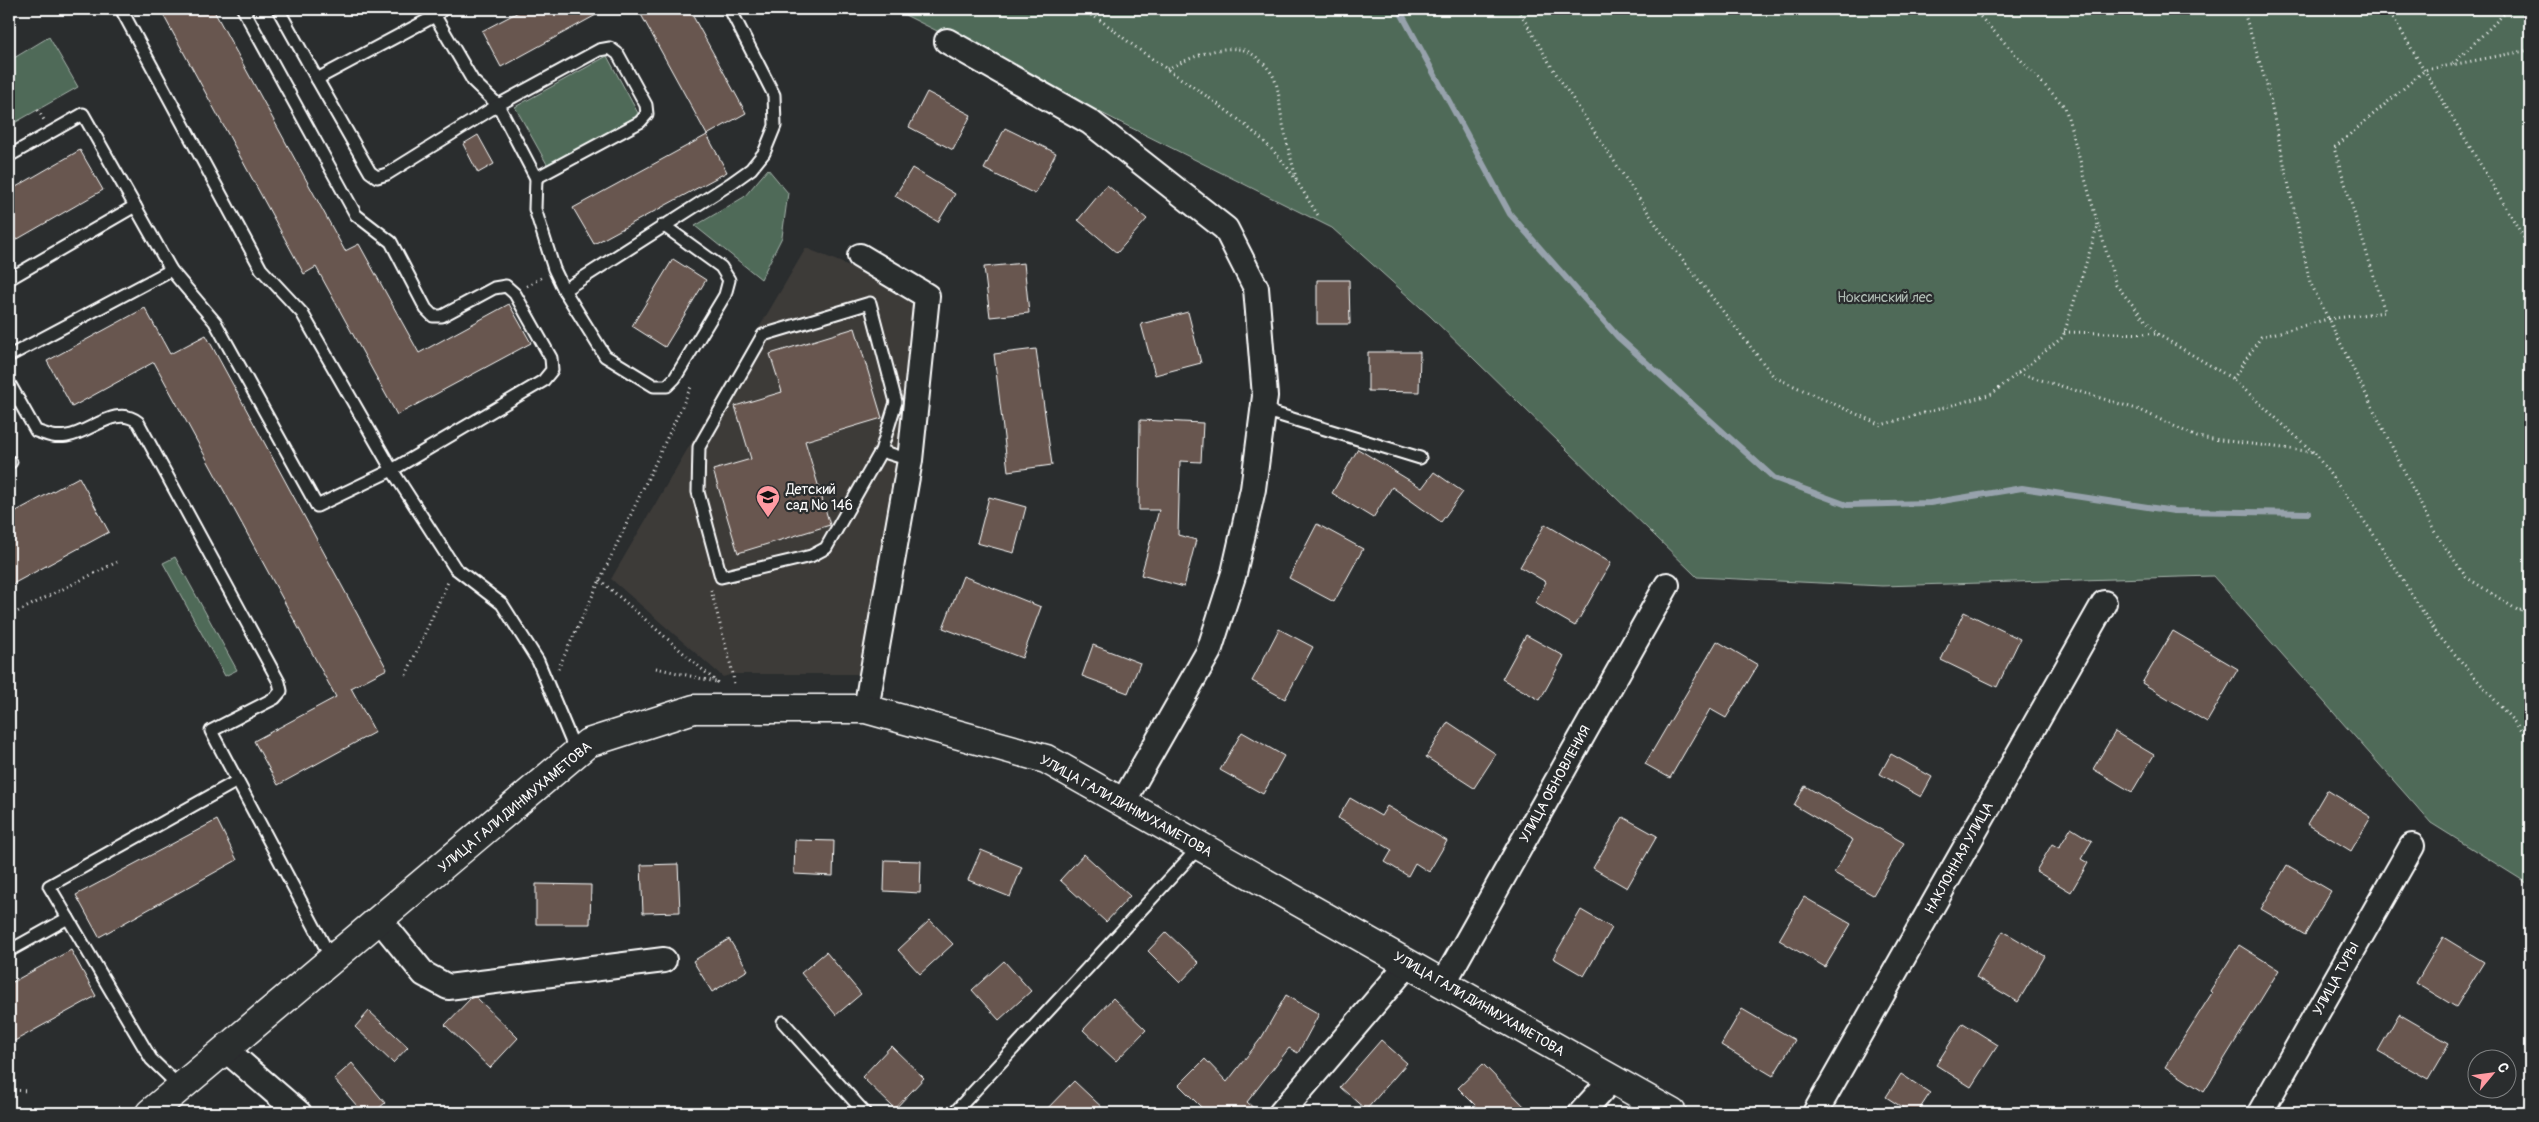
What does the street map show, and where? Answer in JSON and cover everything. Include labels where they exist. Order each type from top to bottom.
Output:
[{"type":"street","points":[[947,40],[1090,122],[1226,229],[1256,288],[1265,396],[1253,490],[1234,573],[1209,651],[1123,802]]},
{"type":"street","points":[[860,256],[927,296],[910,460],[866,708]]},
{"type":"street","name":"УЛИЦА ОБНОВЛЕНИЯ","points":[[1443,984],[1667,585]]},
{"type":"street","name":"НАКЛОННАЯ УЛИЦА","points":[[1815,1113],[2104,603]]},
{"type":"street","name":"УЛИЦА ГАЛИ ДИНМУХАМЕТОВА","points":[[150,1113],[588,742],[694,709],[866,708],[1046,759],[1672,1113]]},
{"type":"street","name":"УЛИЦА ТУРЫ","points":[[2260,1113],[2412,846]]},
{"type":"street","points":[[380,920],[424,974],[448,987],[664,960]]},
{"type":"street","points":[[1281,1113],[1408,964]]},
{"type":"street","points":[[226,1050],[299,1113]]},
{"type":"street","points":[[1581,1113],[1612,1080]]},
{"type":"lane","points":[[121,9],[261,269],[302,313],[392,470],[455,568],[502,604],[538,661],[576,753]]},
{"type":"lane","points":[[9,156],[83,114],[171,270],[215,322],[317,506],[392,470],[543,381],[552,370],[551,358],[515,294],[506,286],[494,288],[442,316],[433,316],[426,309],[391,242],[356,215],[243,9]]},
{"type":"lane","points":[[278,9],[370,172],[377,177],[387,174],[498,105],[599,50],[610,48],[618,54],[646,105],[648,114],[640,122],[536,178]]},
{"type":"lane","points":[[564,290],[751,170],[764,153],[774,126],[774,95],[730,9]]},
{"type":"lane","points":[[317,79],[439,12],[473,81],[498,105],[536,178],[535,209],[554,269],[564,290],[605,356],[654,386],[667,386],[675,378],[725,295],[729,280],[721,267],[663,225]]},
{"type":"lane","points":[[9,279],[135,206]]},
{"type":"lane","points":[[9,356],[171,270]]},
{"type":"lane","points":[[870,303],[896,402],[881,450],[826,548],[810,556],[721,577],[698,492],[698,447],[763,335],[870,303]]},
{"type":"lane","points":[[9,383],[36,431],[55,437],[69,436],[120,415],[130,415],[138,422],[279,682],[281,691],[275,698],[211,731],[332,960]]},
{"type":"lane","points":[[1263,410],[1420,458]]},
{"type":"lane","points":[[881,450],[910,460]]},
{"type":"lane","points":[[181,1088],[151,1059],[49,886],[237,781]]},
{"type":"lane","points":[[954,1113],[1200,846]]},
{"type":"lane","points":[[9,951],[68,918]]},
{"type":"lane","points":[[783,1022],[865,1113]]},
{"type":"path","points":[[1077,9],[1096,16],[1256,135],[1278,156],[1320,218]]},
{"type":"path","points":[[1518,9],[1553,68],[1659,229],[1774,377],[1881,424],[1992,394],[2063,337],[2098,225]]},
{"type":"path","points":[[1973,9],[2065,107],[2116,285],[2157,334],[2233,379],[2314,452],[2372,532],[2437,634],[2530,740]]},
{"type":"path","points":[[2243,9],[2267,86],[2310,282],[2434,531],[2466,577],[2519,611],[2530,604]]},
{"type":"path","points":[[2388,9],[2530,248]]},
{"type":"path","points":[[2453,65],[2509,9]]},
{"type":"path","points":[[1167,69],[1211,52],[1230,50],[1245,50],[1258,60],[1274,76],[1298,186]]},
{"type":"path","points":[[2233,379],[2261,337],[2328,318],[2385,312],[2334,148],[2425,70],[2530,50]]},
{"type":"path","points":[[38,110],[45,122]]},
{"type":"path","points":[[515,294],[554,269]]},
{"type":"path","points":[[2064,332],[2157,334]]},
{"type":"path","points":[[2018,373],[2140,410],[2197,437],[2314,452]]},
{"type":"path","points":[[548,686],[558,670],[694,381]]},
{"type":"path","points":[[9,616],[117,562]]},
{"type":"path","points":[[406,675],[455,568]]},
{"type":"path","points":[[721,577],[708,578],[733,674],[734,691]]},
{"type":"path","points":[[600,580],[721,687]]},
{"type":"path","points":[[656,668],[716,682]]},
{"type":"path","points":[[9,1090],[28,1091]]},
{"type":"shaded area","name":"Детский сад № 146","points":[[806,248],[915,293],[911,399],[863,674],[733,674],[723,677],[611,579]]},
{"type":"green space","name":"Ноксинский лес","points":[[893,9],[2530,9],[2530,885],[2431,823],[2213,576],[1882,586],[1697,577],[1430,316],[1332,228]]},
{"type":"green space","points":[[49,37],[78,87],[9,126],[9,61]]},
{"type":"green space","points":[[607,56],[639,115],[548,166],[515,107]]},
{"type":"green space","points":[[768,169],[788,193],[782,237],[761,279],[695,226],[744,197]]},
{"type":"green space","points":[[175,557],[237,670],[225,676],[163,563]]},
{"type":"building","points":[[160,9],[213,9],[345,251],[359,244],[419,353],[509,304],[531,343],[397,415],[316,267],[304,274]]},
{"type":"building","points":[[524,9],[607,9],[501,67],[482,31]]},
{"type":"building","points":[[638,9],[689,9],[746,113],[707,135]]},
{"type":"building","points":[[927,92],[971,115],[953,150],[909,127]]},
{"type":"building","points":[[1005,128],[1056,153],[1035,194],[984,169]]},
{"type":"building","points":[[478,135],[494,164],[478,173],[463,144]]},
{"type":"building","points":[[707,135],[727,172],[594,244],[573,208]]},
{"type":"building","points":[[80,150],[103,190],[9,244],[9,191]]},
{"type":"building","points":[[912,168],[955,194],[938,222],[895,196]]},
{"type":"building","points":[[1107,185],[1147,219],[1117,253],[1078,220]]},
{"type":"building","points":[[673,259],[706,280],[665,347],[632,326]]},
{"type":"building","points":[[1024,263],[1029,313],[990,317],[984,267]]},
{"type":"building","points":[[1317,280],[1349,280],[1350,324],[1317,324]]},
{"type":"building","points":[[145,308],[170,354],[206,335],[387,669],[351,688],[375,732],[278,785],[254,741],[336,697],[154,362],[72,407],[47,361]]},
{"type":"building","points":[[1188,312],[1201,363],[1155,375],[1141,324]]},
{"type":"building","points":[[855,328],[882,418],[805,441],[830,525],[738,553],[713,470],[751,459],[735,406],[782,392],[770,354]]},
{"type":"building","points":[[1036,349],[1052,465],[1008,471],[994,354]]},
{"type":"building","points":[[1368,352],[1420,352],[1419,392],[1368,391]]},
{"type":"building","points":[[1140,420],[1203,423],[1201,462],[1180,461],[1178,535],[1196,540],[1184,587],[1141,575],[1159,510],[1139,510]]},
{"type":"building","points":[[1358,449],[1422,488],[1434,472],[1463,492],[1441,522],[1392,487],[1373,518],[1332,493]]},
{"type":"building","points":[[79,477],[109,532],[9,586],[9,515]]},
{"type":"building","points":[[989,497],[1026,507],[1014,553],[977,543]]},
{"type":"building","points":[[1317,524],[1363,549],[1334,602],[1289,578]]},
{"type":"building","points":[[1545,524],[1611,563],[1575,626],[1535,603],[1546,582],[1520,567]]},
{"type":"building","points":[[963,576],[1041,607],[1022,658],[943,628]]},
{"type":"building","points":[[1964,612],[2020,639],[1997,687],[1941,660]]},
{"type":"building","points":[[1279,629],[1313,647],[1285,699],[1252,681]]},
{"type":"building","points":[[2173,631],[2238,669],[2207,722],[2142,683]]},
{"type":"building","points":[[1526,635],[1564,656],[1540,700],[1502,679]]},
{"type":"building","points":[[1717,641],[1758,665],[1726,718],[1710,709],[1670,778],[1645,764]]},
{"type":"building","points":[[1093,645],[1140,663],[1128,693],[1082,676]]},
{"type":"building","points":[[1448,722],[1496,754],[1474,788],[1426,757]]},
{"type":"building","points":[[1242,732],[1284,756],[1263,794],[1220,770]]},
{"type":"building","points":[[2115,732],[2154,755],[2132,792],[2093,769]]},
{"type":"building","points":[[1891,754],[1932,777],[1921,797],[1880,774]]},
{"type":"building","points":[[1805,786],[1904,843],[1873,895],[1834,873],[1853,840],[1794,805]]},
{"type":"building","points":[[2327,790],[2371,817],[2351,851],[2307,824]]},
{"type":"building","points":[[1350,798],[1381,816],[1387,806],[1447,841],[1429,872],[1415,863],[1408,876],[1385,862],[1392,850],[1338,818]]},
{"type":"building","points":[[1623,817],[1657,836],[1627,888],[1593,868]]},
{"type":"building","points":[[217,820],[237,860],[99,937],[76,895]]},
{"type":"building","points":[[2071,828],[2092,841],[2081,859],[2088,863],[2071,892],[2036,871],[2052,844],[2059,848]]},
{"type":"building","points":[[795,840],[834,841],[833,876],[794,874]]},
{"type":"building","points":[[981,850],[1022,867],[1010,897],[968,880]]},
{"type":"building","points":[[1084,854],[1130,896],[1106,922],[1060,880]]},
{"type":"building","points":[[885,860],[921,861],[920,893],[884,891]]},
{"type":"building","points":[[678,864],[680,912],[643,913],[641,865]]},
{"type":"building","points":[[2287,865],[2331,891],[2305,935],[2261,909]]},
{"type":"building","points":[[536,884],[591,885],[590,924],[536,924]]},
{"type":"building","points":[[1804,897],[1851,924],[1825,967],[1779,940]]},
{"type":"building","points":[[1581,910],[1612,928],[1584,976],[1553,958]]},
{"type":"building","points":[[930,920],[953,944],[920,974],[898,950]]},
{"type":"building","points":[[2003,931],[2045,956],[2018,1002],[1976,977]]},
{"type":"building","points":[[1166,932],[1199,963],[1180,983],[1148,951]]},
{"type":"building","points":[[2443,937],[2484,962],[2456,1007],[2416,983]]},
{"type":"building","points":[[729,939],[748,970],[712,992],[693,961]]},
{"type":"building","points":[[2239,945],[2279,970],[2204,1092],[2165,1067],[2212,993],[2210,991]]},
{"type":"building","points":[[71,950],[96,996],[9,1044],[9,984]]},
{"type":"building","points":[[826,952],[861,994],[836,1015],[801,973]]},
{"type":"building","points":[[1004,961],[1031,991],[999,1020],[972,990]]},
{"type":"building","points":[[1286,995],[1319,1014],[1298,1053],[1289,1048],[1247,1102],[1259,1113],[1207,1113],[1179,1085],[1205,1059],[1227,1082],[1262,1037]]},
{"type":"building","points":[[476,997],[518,1038],[490,1068],[445,1025],[471,998]]},
{"type":"building","points":[[1113,998],[1146,1030],[1116,1061],[1083,1030]]},
{"type":"building","points":[[1742,1009],[1795,1040],[1773,1076],[1721,1045]]},
{"type":"building","points":[[369,1011],[408,1047],[393,1063],[355,1027]]},
{"type":"building","points":[[2399,1014],[2449,1043],[2428,1079],[2378,1051]]},
{"type":"building","points":[[1963,1023],[1998,1045],[1971,1087],[1936,1065]]},
{"type":"building","points":[[1381,1040],[1407,1063],[1366,1110],[1340,1087]]},
{"type":"building","points":[[891,1046],[924,1078],[895,1109],[862,1077]]},
{"type":"building","points":[[352,1063],[385,1103],[373,1113],[363,1113],[334,1079]]},
{"type":"building","points":[[1483,1064],[1531,1113],[1483,1113],[1458,1088]]},
{"type":"building","points":[[1901,1074],[1930,1093],[1917,1113],[1911,1113],[1886,1097]]},
{"type":"building","points":[[1074,1081],[1108,1113],[1043,1113]]},
{"type":"waterway","points":[[1399,9],[1510,214],[1618,337],[1774,478],[1847,505],[1930,503],[2022,488],[2174,511],[2308,513]]},
{"type":"place","name":"Детский сад № 146","points":[[768,518]]}]
